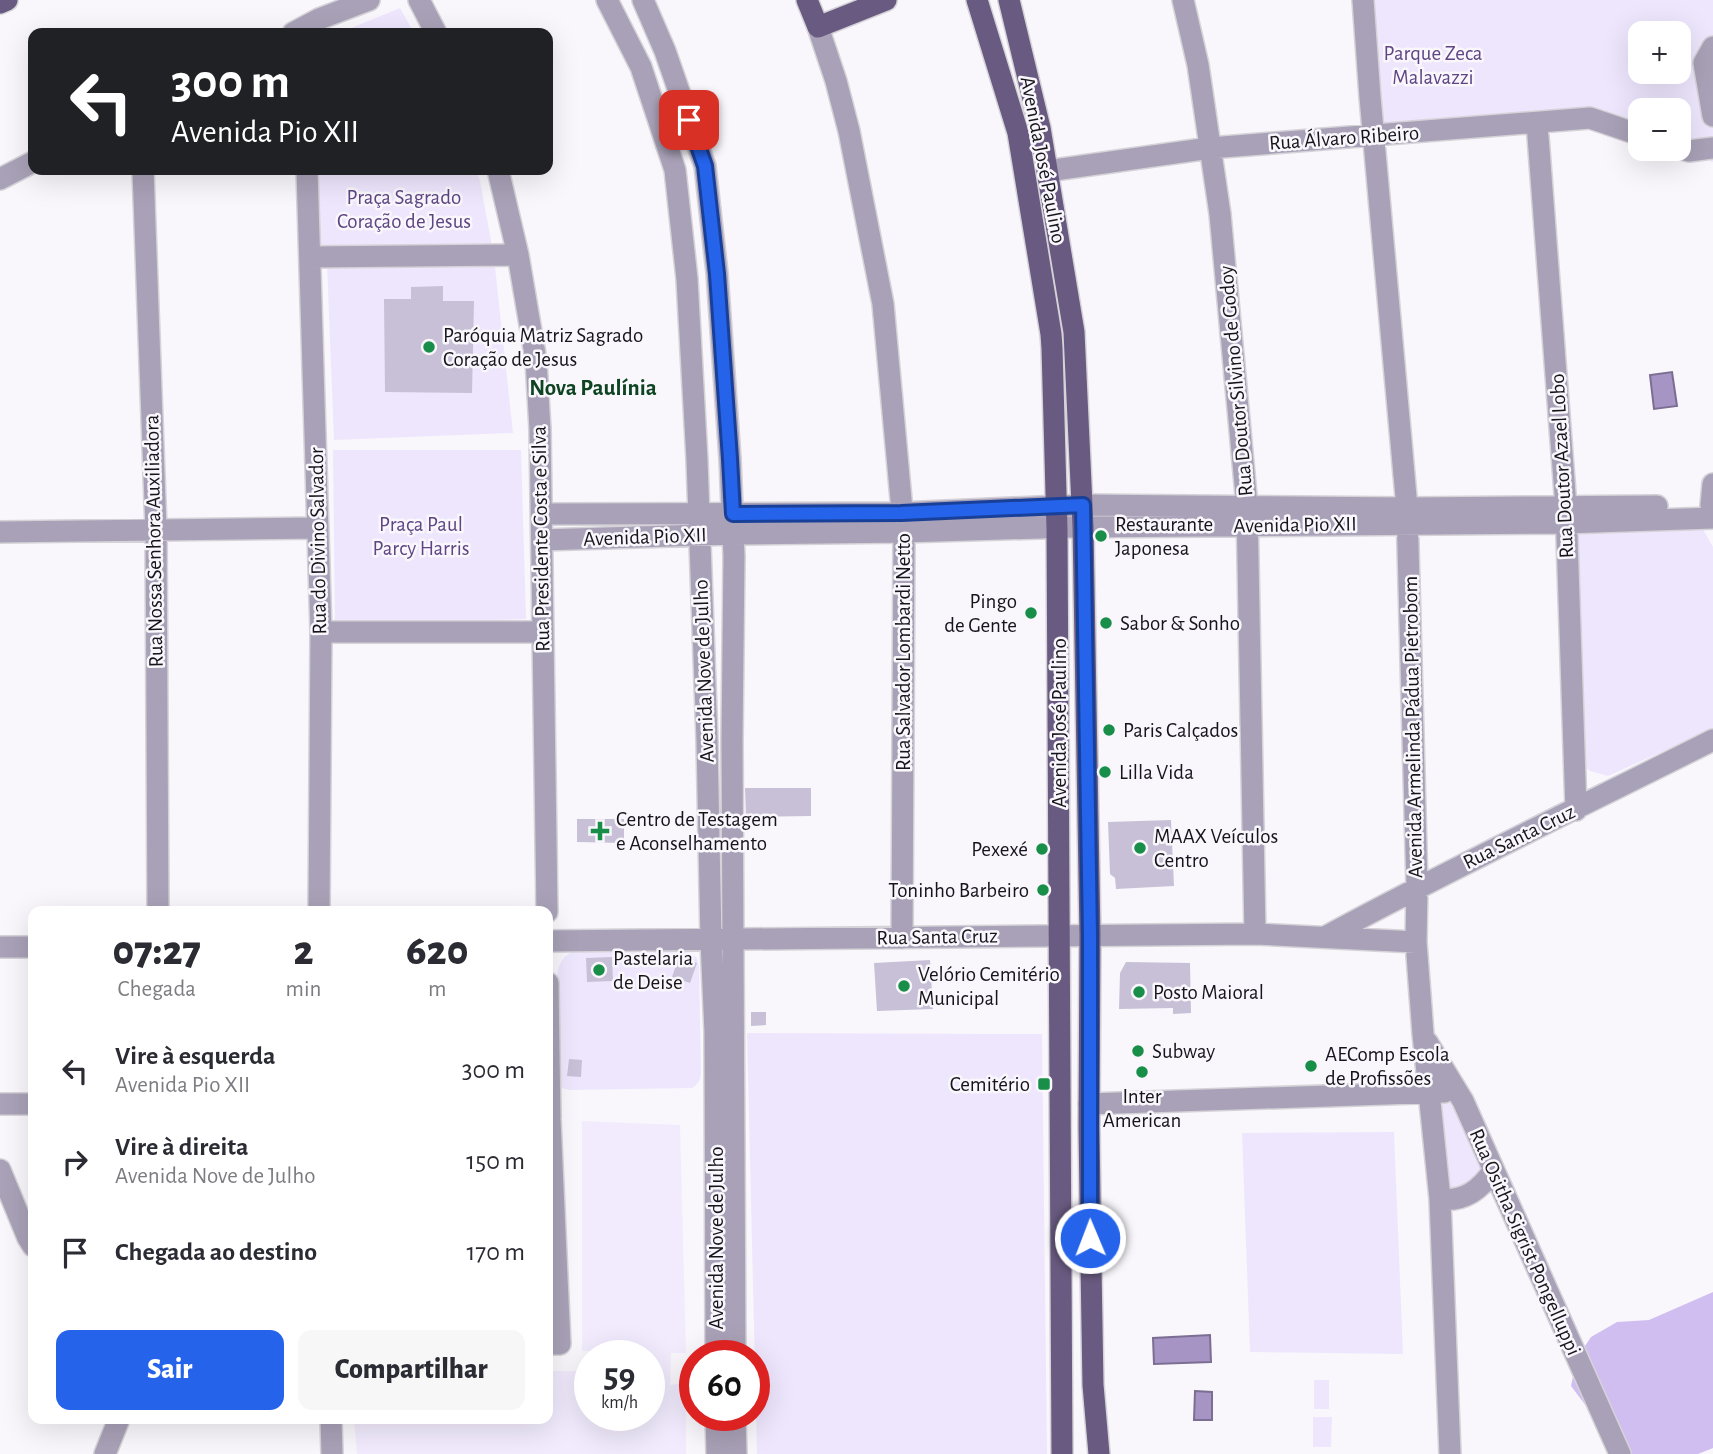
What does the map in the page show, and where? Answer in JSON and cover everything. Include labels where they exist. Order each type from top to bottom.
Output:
[{"type":"main road","points":[[0,4],[7,0]]},
{"type":"main road","name":"Rua Salvador Lombardi Netto","points":[[807,0],[818,27]]},
{"type":"main road","points":[[818,27],[886,0]]},
{"type":"main road","name":"Avenida José Paulino","points":[[977,0],[1018,133],[1051,334],[1057,506],[1062,1454]]},
{"type":"main road","name":"Avenida José Paulino","points":[[1009,0],[1040,128],[1074,332],[1083,505],[1090,935],[1089,1104],[1093,1385],[1099,1454]]},
{"type":"street","points":[[305,28],[318,19],[369,0]]},
{"type":"street","points":[[419,0],[433,28]]},
{"type":"street","name":"Avenida Nove de Julho","points":[[607,0],[641,67],[675,170],[687,279],[707,740],[710,940],[725,1325],[730,1340]]},
{"type":"street","name":"Avenida Nove de Julho","points":[[643,0],[665,51],[705,166],[717,274],[730,459],[733,524],[733,939],[725,1325],[721,1340]]},
{"type":"street","name":"Rua Doutor Silvino de Godoy","points":[[1183,0],[1198,65],[1220,214],[1247,516],[1255,934]]},
{"type":"street","name":"Avenida Armelinda Pádua Pietrobom","points":[[1363,0],[1407,516],[1417,887],[1416,942],[1440,1199],[1450,1454]]},
{"type":"street","name":"Rua Salvador Lombardi Netto","points":[[818,27],[849,131],[883,304],[902,523],[902,937]]},
{"type":"street","points":[[1713,47],[1704,63],[1713,116]]},
{"type":"street","name":"Rua Álvaro Ribeiro","points":[[1047,171],[1210,148],[1590,118],[1628,131]]},
{"type":"street","name":"Rua Doutor Azael Lobo","points":[[1537,123],[1566,515],[1576,810]]},
{"type":"street","points":[[1691,151],[1713,148]]},
{"type":"street","points":[[0,179],[28,165]]},
{"type":"street","name":"Rua Nossa Senhora Auxiliadora","points":[[143,175],[156,530],[158,906]]},
{"type":"street","name":"Rua do Divino Salvador","points":[[307,175],[321,632],[318,906]]},
{"type":"street","name":"Rua Presidente Costa e Silva","points":[[499,175],[518,255],[536,360],[542,514],[547,906]]},
{"type":"street","points":[[310,257],[518,255]]},
{"type":"street","name":"Avenida Pio XII","points":[[542,540],[699,525],[902,523],[995,519],[1057,506],[1083,505],[1247,516],[1566,515],[1713,505]]},
{"type":"street","name":"Avenida Pio XII","points":[[542,514],[699,525]]},
{"type":"street","name":"Avenida Pio XII","points":[[995,519],[1057,528],[1247,516]]},
{"type":"street","points":[[0,532],[318,528]]},
{"type":"street","points":[[321,632],[543,632]]},
{"type":"street","name":"Rua Santa Cruz","points":[[1325,937],[1417,887],[1713,740]]},
{"type":"street","name":"Rua Santa Cruz","points":[[553,941],[1255,934],[1416,942]]},
{"type":"street","points":[[0,947],[28,947]]},
{"type":"street","name":"Rua Ositha Sigrist Pongelluppi","points":[[1423,1034],[1463,1101],[1619,1454]]},
{"type":"street","points":[[1089,1104],[1430,1091],[1448,1093],[1463,1101]]},
{"type":"street","points":[[0,1104],[28,1104]]},
{"type":"street","points":[[0,1170],[28,1238]]},
{"type":"street","points":[[1440,1199],[1471,1195],[1493,1171]]},
{"type":"street","points":[[553,1288],[554,1344]]},
{"type":"street","points":[[105,1454],[116,1424]]},
{"type":"street","points":[[331,1424],[332,1454]]},
{"type":"street","points":[[717,1454],[723,1431]]},
{"type":"street","points":[[729,1431],[736,1454]]},
{"type":"shaded area","points":[[1672,372],[1677,406],[1654,409],[1650,375]]},
{"type":"shaded area","points":[[582,1121],[680,1125],[686,1340],[679,1340],[679,1353],[671,1353],[670,1385],[679,1384],[679,1431],[686,1431],[686,1454],[357,1454],[354,1424],[553,1424],[553,1371],[574,1371],[574,1431],[665,1431],[665,1340],[582,1340]]},
{"type":"shaded area","points":[[1713,1292],[1713,1448],[1698,1454],[1626,1454],[1571,1386],[1577,1358],[1591,1337],[1617,1322],[1649,1320]]},
{"type":"shaded area","points":[[1210,1335],[1211,1362],[1154,1364],[1153,1338]]},
{"type":"shaded area","points":[[1195,1391],[1212,1392],[1212,1420],[1194,1420]]},
{"type":"green space","name":"Parque Zeca Malavazzi","points":[[1363,0],[1713,0],[1713,162],[1710,153],[1691,151],[1691,98],[1628,98],[1628,132],[1589,119],[1373,136]]},
{"type":"green space","points":[[400,8],[411,28],[351,28]]},
{"type":"green space","name":"Praça Sagrado Coração de Jesus","points":[[317,175],[478,175],[492,246],[320,247]]},
{"type":"green space","points":[[327,263],[495,267],[513,433],[334,440]]},
{"type":"green space","name":"Praça Paul Parcy Harris","points":[[333,450],[521,450],[526,619],[335,624]]},
{"type":"green space","points":[[1700,524],[1713,547],[1713,729],[1608,776],[1590,771],[1580,763],[1570,527]]},
{"type":"green space","points":[[686,949],[697,958],[699,966],[701,1071],[696,1085],[692,1088],[562,1088],[558,1081],[557,975],[560,963],[565,957],[575,951]]},
{"type":"green space","points":[[747,1033],[1042,1034],[1047,1454],[757,1454],[756,1431],[770,1431],[770,1340],[754,1340]]},
{"type":"green space","points":[[1436,1096],[1452,1099],[1484,1175],[1445,1194]]},
{"type":"green space","points":[[1394,1132],[1403,1354],[1250,1352],[1242,1133]]},
{"type":"green space","points":[[1314,1380],[1329,1380],[1329,1409],[1314,1409]]},
{"type":"green space","points":[[1313,1417],[1332,1417],[1331,1447],[1313,1447]]},
{"type":"building","name":"Paróquia Matriz Sagrado Coração de Jesus","points":[[443,286],[443,301],[474,301],[472,393],[385,392],[384,299],[411,299],[411,287]]},
{"type":"building","points":[[745,788],[811,788],[811,816],[746,817]]},
{"type":"building","name":"Centro de Testagem e Aconselhamento","points":[[577,819],[624,819],[624,843],[577,842]]},
{"type":"building","name":"MAAX Veículos Centro","points":[[1171,820],[1174,886],[1116,889],[1115,878],[1110,874],[1108,822]]},
{"type":"building","name":"Pastelaria de Deise","points":[[612,957],[613,981],[587,982],[586,958]]},
{"type":"building","points":[[679,957],[697,963],[690,983],[672,977]]},
{"type":"building","name":"Velório Cemitério Municipal","points":[[930,960],[933,1009],[877,1011],[874,963]]},
{"type":"building","name":"Posto Maioral","points":[[1126,962],[1190,963],[1191,1013],[1173,1014],[1173,1008],[1119,1009],[1120,973]]},
{"type":"building","points":[[751,1012],[766,1012],[766,1025],[751,1026]]},
{"type":"building","points":[[569,1059],[582,1060],[581,1077],[567,1076]]},
{"type":"place","name":"Paróquia Matriz Sagrado Coração de Jesus","points":[[429,347]]},
{"type":"place","name":"Restaurante Japonesa","points":[[1101,536]]},
{"type":"place","name":"Pingo de Gente","points":[[1031,613]]},
{"type":"place","name":"Sabor & Sonho","points":[[1106,623]]},
{"type":"place","name":"Paris Calçados","points":[[1109,730]]},
{"type":"place","name":"Lilla Vida","points":[[1105,772]]},
{"type":"place","name":"Centro de Testagem e Aconselhamento","points":[[600,831]]},
{"type":"place","name":"MAAX Veículos Centro","points":[[1140,848]]},
{"type":"place","name":"Pexexé","points":[[1042,849]]},
{"type":"place","name":"Toninho Barbeiro","points":[[1043,890]]},
{"type":"place","name":"Pastelaria de Deise","points":[[599,970]]},
{"type":"place","name":"Velório Cemitério Municipal","points":[[904,986]]},
{"type":"place","name":"Posto Maioral","points":[[1139,992]]},
{"type":"place","name":"Subway","points":[[1138,1051]]},
{"type":"place","name":"AEComp Escola de Profissões","points":[[1311,1066]]},
{"type":"place","name":"Inter American","points":[[1142,1072]]},
{"type":"place","name":"Cemitério","points":[[1044,1084]]},
{"type":"district","name":"Nova Paulínia","points":[[593,388]]},
{"type":"route","points":[[689,120],[705,166],[717,274],[733,514],[901,513],[1083,505],[1090,935],[1090,1238]]}]
